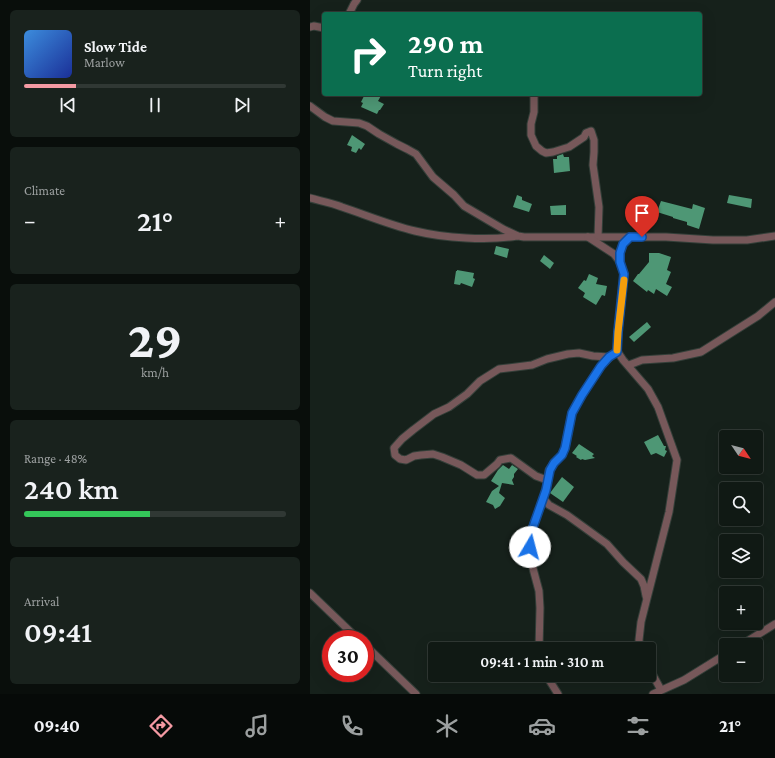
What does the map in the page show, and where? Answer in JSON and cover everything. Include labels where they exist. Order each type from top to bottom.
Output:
[{"type":"street","points":[[350,12],[357,0]]},
{"type":"street","points":[[310,27],[322,28]]},
{"type":"street","points":[[534,96],[534,112],[531,124],[531,135],[536,146],[542,151],[546,153],[553,152],[569,147],[584,137],[586,133],[591,131],[594,140],[593,165],[599,207],[598,237]]},
{"type":"street","points":[[310,106],[325,118],[333,121],[359,123],[367,126],[416,154],[433,177],[454,195],[464,206],[518,236],[666,237],[713,240],[747,240],[775,236]]},
{"type":"street","points":[[310,198],[414,230],[453,237],[506,238],[518,236]]},
{"type":"street","points":[[586,236],[614,254],[620,262],[624,274],[617,352],[648,389],[658,407],[676,460],[669,512],[641,622],[639,642]]},
{"type":"street","points":[[620,262],[620,253],[623,244],[630,237]]},
{"type":"street","points":[[629,366],[642,360],[674,358],[701,352],[758,316],[775,302]]},
{"type":"street","points":[[539,642],[540,597],[531,561],[530,547],[533,527],[546,490],[550,470],[554,463],[562,455],[565,448],[572,413],[601,366],[609,357],[617,352]]},
{"type":"street","points":[[547,480],[536,476],[512,458],[500,460],[484,475],[477,475],[442,456],[432,454],[414,456],[406,460],[400,459],[395,455],[394,448],[402,439],[434,414],[449,407],[467,394],[480,381],[499,369],[532,365],[547,359],[568,354],[579,353],[609,357]]},
{"type":"street","points":[[543,498],[549,505],[567,515],[606,544],[641,579],[647,598]]},
{"type":"street","points":[[310,593],[349,630]]},
{"type":"street","points":[[752,638],[775,624]]},
{"type":"street","points":[[374,654],[416,694]]},
{"type":"street","points":[[653,694],[684,680],[719,658]]},
{"type":"street","points":[[656,681],[661,690]]},
{"type":"street","points":[[550,682],[558,694]]},
{"type":"building","points":[[364,96],[381,96],[378,101],[384,104],[377,114],[361,107],[363,103],[361,102]]},
{"type":"building","points":[[352,135],[365,144],[361,150],[359,148],[356,153],[351,151],[352,147],[347,145]]},
{"type":"building","points":[[563,154],[564,157],[569,157],[570,171],[554,173],[553,159],[557,159],[557,156]]},
{"type":"building","points":[[517,195],[522,197],[522,200],[532,204],[529,212],[513,207]]},
{"type":"building","points":[[729,195],[752,199],[751,208],[727,203]]},
{"type":"building","points":[[661,201],[692,209],[693,204],[705,208],[699,229],[687,225],[687,222],[657,212]]},
{"type":"building","points":[[566,205],[566,215],[551,215],[550,206]]},
{"type":"building","points":[[496,246],[509,249],[507,258],[494,254]]},
{"type":"building","points":[[649,253],[659,253],[671,257],[667,270],[671,272],[666,284],[672,287],[667,296],[656,289],[654,294],[648,290],[647,292],[633,281],[649,262]]},
{"type":"building","points":[[544,255],[554,263],[550,269],[540,261]]},
{"type":"building","points":[[457,270],[474,273],[473,278],[475,279],[472,287],[461,283],[460,285],[454,284]]},
{"type":"building","points":[[589,274],[598,278],[596,284],[607,286],[605,296],[602,295],[596,305],[583,297],[585,293],[578,288],[584,280],[586,281]]},
{"type":"building","points":[[647,322],[651,327],[634,342],[629,337]]},
{"type":"building","points":[[658,435],[664,446],[666,446],[665,450],[667,451],[664,457],[656,453],[651,455],[644,442]]},
{"type":"building","points":[[579,444],[594,454],[592,456],[595,458],[581,460],[576,457],[577,456],[572,453]]},
{"type":"building","points":[[503,465],[509,469],[512,465],[518,469],[512,480],[514,485],[502,483],[499,493],[505,498],[500,506],[495,509],[493,505],[486,502],[492,491],[499,486],[491,481]]},
{"type":"building","points":[[562,477],[574,487],[563,502],[550,493]]},
{"type":"slow traffic","points":[[617,350],[624,280]]},
{"type":"route","points":[[530,547],[533,527],[546,490],[550,470],[554,463],[562,455],[565,448],[572,413],[601,366],[609,357],[617,352],[624,274],[620,262],[620,253],[623,244],[630,237],[642,237]]}]
